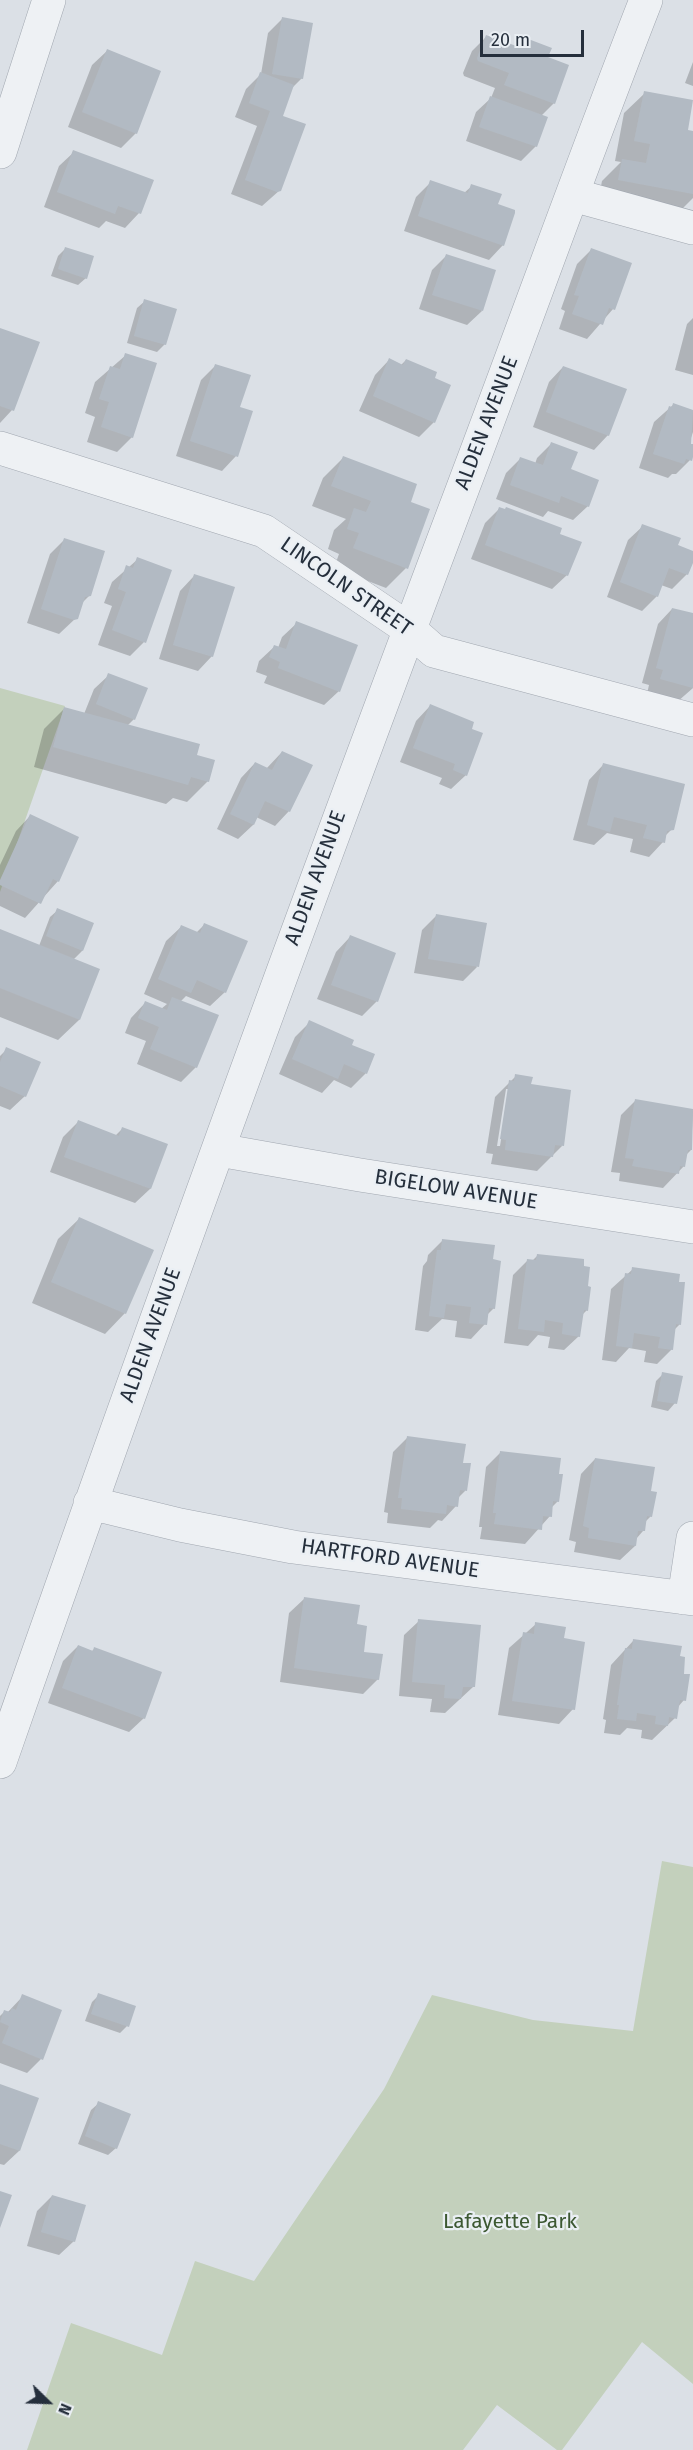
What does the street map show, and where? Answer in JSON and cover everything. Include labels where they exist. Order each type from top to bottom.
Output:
[{"type":"street","points":[[0,152],[49,0]]},
{"type":"street","name":"ALDEN AVENUE","points":[[0,1762],[90,1503],[292,944],[646,0]]},
{"type":"street","points":[[573,195],[693,228]]},
{"type":"street","name":"LINCOLN STREET","points":[[0,448],[264,531],[410,629],[434,651],[693,720]]},
{"type":"street","name":"BIGELOW AVENUE","points":[[219,1150],[360,1175],[693,1227]]},
{"type":"street","name":"HARTFORD AVENUE","points":[[90,1503],[180,1525],[293,1547],[688,1599]]},
{"type":"street","points":[[688,1599],[693,1538]]},
{"type":"green space","points":[[0,688],[65,706],[0,892]]},
{"type":"green space","name":"Lafayette Park","points":[[662,1861],[693,1867],[693,2384],[642,2342],[562,2450],[557,2450],[497,2405],[463,2450],[27,2450],[71,2323],[162,2355],[195,2261],[254,2281],[384,2089],[432,1995],[533,2020],[633,2031]]},
{"type":"building","points":[[282,17],[313,23],[303,79],[272,74]]},
{"type":"building","points":[[486,35],[519,47],[523,37],[552,48],[548,57],[569,65],[555,104],[504,85],[509,73],[478,61],[477,58]]},
{"type":"building","points":[[107,49],[161,71],[137,134],[82,112]]},
{"type":"building","points":[[260,72],[294,85],[283,116],[306,124],[281,191],[277,192],[245,180],[270,111],[249,103]]},
{"type":"building","points":[[644,91],[693,100],[688,130],[693,131],[693,194],[618,180],[622,159],[646,163],[650,144],[634,141]]},
{"type":"building","points":[[490,96],[548,117],[537,147],[479,127]]},
{"type":"building","points":[[73,150],[154,180],[141,214],[118,206],[115,214],[57,192]]},
{"type":"building","points":[[430,180],[468,193],[471,184],[502,194],[498,204],[515,210],[504,246],[418,216]]},
{"type":"building","points":[[65,247],[94,256],[87,279],[58,269]]},
{"type":"building","points":[[591,248],[632,263],[615,310],[609,308],[603,325],[572,314],[579,296],[574,295]]},
{"type":"building","points":[[446,254],[496,270],[483,311],[432,295]]},
{"type":"building","points":[[144,299],[177,309],[166,345],[134,336]]},
{"type":"building","points":[[0,328],[40,342],[14,411],[0,406]]},
{"type":"building","points":[[125,353],[157,363],[133,438],[101,427],[109,402],[99,399],[110,366],[120,369]]},
{"type":"building","points":[[389,358],[403,365],[406,359],[437,372],[435,378],[451,385],[435,423],[373,396]]},
{"type":"building","points":[[215,364],[251,375],[240,407],[253,411],[238,457],[190,441]]},
{"type":"building","points":[[563,366],[627,389],[609,436],[546,412]]},
{"type":"building","points":[[673,403],[693,410],[691,444],[693,444],[693,457],[692,461],[686,459],[684,464],[653,454],[669,406],[672,407]]},
{"type":"building","points":[[551,442],[578,452],[571,469],[599,480],[589,507],[561,496],[559,503],[510,485],[520,457],[543,465]]},
{"type":"building","points":[[343,456],[417,484],[411,502],[430,509],[408,569],[353,548],[359,533],[347,529],[354,508],[366,512],[371,501],[331,486]]},
{"type":"building","points":[[499,507],[505,509],[506,507],[562,528],[560,534],[582,542],[568,576],[485,545]]},
{"type":"building","points":[[642,524],[681,538],[678,545],[693,551],[693,563],[688,575],[669,568],[658,597],[620,582]]},
{"type":"building","points":[[64,538],[105,551],[91,596],[85,597],[78,619],[74,620],[41,609]]},
{"type":"building","points":[[137,557],[172,570],[146,643],[112,630],[126,592],[118,589],[126,565],[133,568]]},
{"type":"building","points":[[194,574],[235,587],[213,657],[173,645]]},
{"type":"building","points":[[672,608],[693,613],[693,688],[660,679],[663,670],[656,668]]},
{"type":"building","points":[[296,621],[358,645],[340,692],[278,668],[280,662],[269,657],[274,645],[286,649]]},
{"type":"building","points":[[108,673],[148,688],[135,720],[96,704]]},
{"type":"building","points":[[430,704],[474,722],[472,729],[483,733],[467,776],[453,770],[455,764],[413,748]]},
{"type":"building","points":[[64,707],[200,744],[197,755],[215,760],[209,782],[191,777],[188,785],[53,747]]},
{"type":"building","points":[[282,751],[313,765],[290,812],[265,801],[254,825],[230,814],[255,762],[272,770]]},
{"type":"building","points":[[603,763],[685,784],[674,830],[667,831],[665,843],[643,838],[647,825],[614,817],[610,832],[587,825]]},
{"type":"building","points":[[30,814],[79,837],[59,882],[53,879],[41,904],[0,885],[0,880]]},
{"type":"building","points":[[57,908],[94,923],[83,951],[46,936]]},
{"type":"building","points":[[436,914],[487,923],[479,967],[428,959]]},
{"type":"building","points":[[204,923],[248,941],[226,993],[197,980],[191,993],[158,979],[181,925],[200,933]]},
{"type":"building","points":[[0,929],[100,969],[80,1020],[0,988]]},
{"type":"building","points":[[350,935],[396,953],[378,1002],[331,985]]},
{"type":"building","points":[[172,997],[219,1015],[197,1068],[150,1049],[159,1027],[138,1018],[145,1001],[167,1010]]},
{"type":"building","points":[[309,1020],[354,1040],[352,1045],[375,1054],[367,1074],[344,1064],[338,1079],[292,1059]]},
{"type":"building","points":[[6,1047],[41,1062],[26,1097],[0,1086],[0,1062]]},
{"type":"building","points":[[515,1074],[533,1077],[531,1084],[571,1090],[564,1146],[555,1145],[553,1157],[505,1150],[506,1140],[500,1139],[509,1080],[514,1081]]},
{"type":"building","points":[[635,1099],[693,1109],[692,1150],[688,1150],[685,1167],[680,1166],[679,1174],[632,1166],[634,1159],[625,1158]]},
{"type":"building","points":[[78,1120],[119,1136],[122,1127],[168,1144],[151,1189],[64,1157]]},
{"type":"building","points":[[79,1217],[154,1250],[126,1314],[51,1282]]},
{"type":"building","points":[[442,1239],[495,1245],[493,1259],[501,1261],[495,1309],[489,1308],[487,1325],[469,1323],[471,1307],[446,1304],[444,1318],[429,1316],[437,1250],[441,1250]]},
{"type":"building","points":[[537,1254],[584,1259],[584,1266],[590,1267],[588,1286],[591,1287],[588,1311],[584,1310],[580,1337],[562,1334],[563,1323],[545,1320],[544,1332],[518,1329],[527,1259],[536,1260]]},
{"type":"building","points":[[632,1267],[680,1274],[679,1282],[685,1282],[681,1325],[676,1324],[673,1350],[658,1348],[660,1337],[634,1333],[632,1348],[616,1346],[625,1273],[631,1274]]},
{"type":"building","points":[[662,1372],[683,1376],[677,1404],[657,1401]]},
{"type":"building","points":[[407,1436],[466,1444],[463,1463],[471,1463],[467,1491],[460,1490],[458,1507],[447,1505],[446,1514],[401,1509],[402,1498],[398,1498]]},
{"type":"building","points":[[500,1451],[561,1458],[559,1474],[563,1474],[559,1502],[553,1501],[552,1517],[543,1516],[542,1530],[494,1524],[496,1513],[493,1513]]},
{"type":"building","points":[[595,1458],[655,1467],[651,1491],[657,1492],[652,1517],[647,1516],[645,1531],[638,1531],[636,1546],[588,1538],[589,1528],[583,1526]]},
{"type":"building","points":[[304,1597],[360,1605],[357,1624],[367,1626],[364,1652],[383,1654],[379,1680],[294,1668]]},
{"type":"building","points":[[418,1619],[481,1625],[475,1687],[463,1687],[461,1699],[444,1698],[445,1685],[412,1682]]},
{"type":"building","points":[[535,1622],[566,1627],[564,1638],[585,1642],[575,1710],[512,1701],[523,1632],[534,1634]]},
{"type":"building","points":[[633,1639],[682,1646],[680,1656],[685,1657],[684,1674],[690,1674],[686,1701],[680,1700],[677,1719],[669,1717],[668,1726],[655,1724],[656,1716],[637,1713],[636,1721],[617,1719],[625,1648],[632,1649]]},
{"type":"building","points":[[78,1645],[93,1651],[94,1647],[162,1672],[145,1719],[62,1688]]},
{"type":"building","points":[[98,1993],[136,2006],[129,2027],[91,2014]]},
{"type":"building","points":[[22,1994],[62,2010],[43,2060],[2,2043],[9,2026],[0,2022],[4,2010],[10,2012],[12,2008],[16,2010]]},
{"type":"building","points":[[0,2084],[39,2098],[20,2151],[0,2144]]},
{"type":"building","points":[[98,2101],[131,2114],[117,2149],[85,2136]]},
{"type":"building","points":[[0,2191],[12,2195],[0,2228]]},
{"type":"building","points":[[52,2195],[86,2205],[75,2242],[41,2232]]}]
